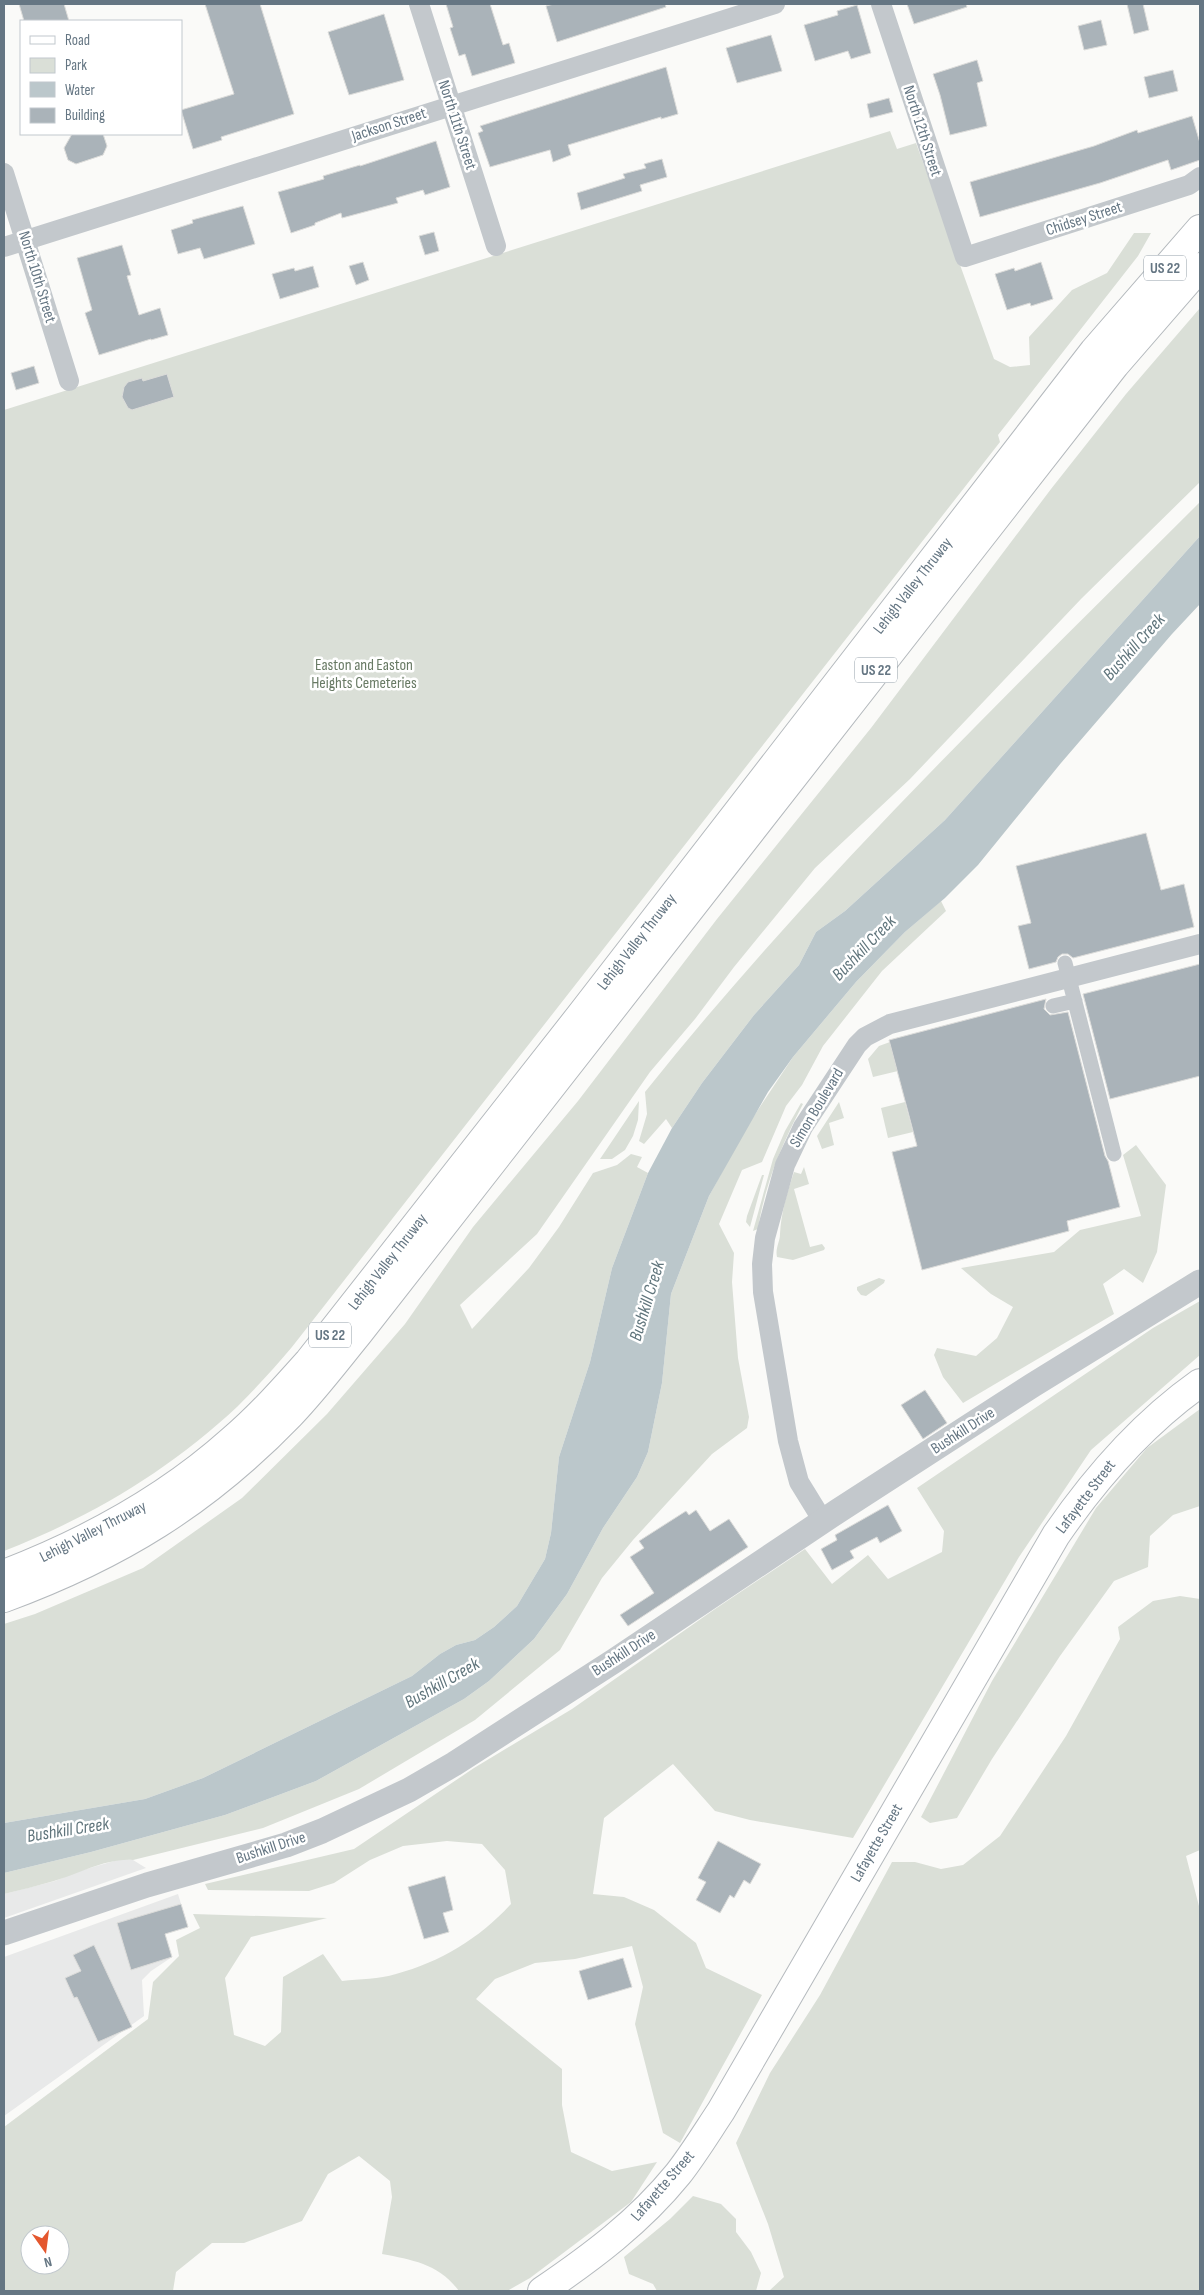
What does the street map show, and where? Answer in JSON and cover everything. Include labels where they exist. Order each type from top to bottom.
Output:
[{"type":"main road","name":"Lehigh Valley Thruway","points":[[4,1574],[67,1548],[112,1525],[157,1498],[231,1441],[276,1397],[309,1361],[577,1020],[1088,359],[1200,229]]},
{"type":"main road","name":"Lehigh Valley Thruway","points":[[4,1598],[86,1564],[149,1531],[184,1508],[233,1470],[291,1415],[358,1334],[1115,365],[1200,267]]},
{"type":"main road","name":"Lafayette Street","points":[[542,2291],[598,2252],[629,2226],[665,2189],[690,2158],[721,2111],[1056,1535],[1096,1480],[1122,1451],[1200,1383]]},
{"type":"street","name":"North 11th Street","points":[[419,4],[496,246]]},
{"type":"street","name":"Jackson Street","points":[[4,247],[775,4]]},
{"type":"street","name":"North 12th Street","points":[[881,4],[965,256]]},
{"type":"street","name":"North 10th Street","points":[[4,173],[69,381]]},
{"type":"street","name":"Chidsey Street","points":[[965,256],[1189,185],[1200,177]]},
{"type":"street","name":"Simon Boulevard","points":[[823,1521],[799,1482],[788,1441],[763,1292],[762,1264],[765,1238],[778,1188],[793,1146],[850,1054],[865,1037],[890,1024],[1067,970],[1200,944]]},
{"type":"street","points":[[1067,970],[1114,1154]]},
{"type":"street","points":[[1053,1006],[1075,1001]]},
{"type":"street","name":"Bushkill Drive","points":[[4,1933],[147,1885],[286,1845],[322,1831],[409,1790],[454,1764],[614,1661],[823,1521],[1033,1385],[1200,1282]]},
{"type":"shaded area","points":[[121,1859],[133,1860],[146,1868],[4,1918],[4,1894],[55,1881],[76,1872]]},
{"type":"shaded area","points":[[178,1894],[188,1927],[165,1934],[172,1957],[151,1971],[142,1980],[144,2016],[4,2116],[4,1957]]},
{"type":"green space","name":"Easton and Easton Heights Cemeteries","points":[[890,131],[897,149],[916,143],[994,359],[1010,367],[1030,365],[1029,337],[1072,290],[1107,273],[1134,233],[1151,233],[1138,256],[998,435],[1000,442],[286,1354],[238,1406],[185,1451],[157,1471],[128,1490],[68,1523],[4,1551],[4,410]]},
{"type":"green space","points":[[1200,308],[1200,482],[1081,599],[910,779],[815,868],[734,967],[695,1019],[650,1072],[537,1234],[460,1305],[472,1329],[529,1268],[559,1227],[593,1173],[617,1165],[631,1154],[642,1157],[637,1167],[648,1173],[612,1268],[590,1362],[559,1457],[551,1533],[545,1559],[517,1606],[494,1627],[475,1640],[456,1645],[440,1654],[412,1676],[203,1778],[145,1799],[4,1823],[4,1624],[35,1614],[143,1568],[242,1498],[327,1414],[405,1324],[473,1227],[578,1101],[717,919],[871,728],[1051,489],[1126,394]]},
{"type":"green space","points":[[1200,502],[1200,536],[945,820],[845,911],[816,932],[799,965],[754,1015],[702,1083],[672,1128],[666,1119],[644,1144],[639,1141],[647,1114],[645,1092],[776,937],[914,789]]},
{"type":"green space","points":[[941,901],[946,911],[882,971],[823,1046],[802,1085],[786,1106],[762,1162],[742,1170],[719,1224],[734,1253],[732,1282],[738,1358],[749,1417],[747,1428],[712,1454],[633,1540],[602,1578],[560,1650],[475,1720],[359,1789],[263,1828],[133,1860],[112,1861],[64,1878],[4,1894],[4,1873],[91,1852],[225,1815],[316,1781],[464,1699],[489,1681],[534,1639],[567,1594],[603,1528],[637,1477],[648,1452],[662,1383],[671,1294],[709,1196],[746,1128],[793,1057],[856,982],[905,932]]},
{"type":"green space","points":[[890,1042],[898,1071],[873,1077],[868,1059],[879,1046]]},
{"type":"green space","points":[[639,1101],[638,1120],[633,1136],[625,1150],[612,1159],[600,1159]]},
{"type":"green space","points":[[839,1102],[844,1118],[829,1123],[834,1145],[822,1149],[817,1136]]},
{"type":"green space","points":[[905,1102],[913,1132],[888,1138],[881,1108]]},
{"type":"green space","points":[[801,1103],[803,1104],[781,1149],[770,1180],[758,1229],[753,1231],[773,1159],[785,1131]]},
{"type":"green space","points":[[1136,1145],[1166,1185],[1157,1252],[1143,1283],[1124,1269],[1103,1284],[1114,1314],[963,1403],[943,1377],[934,1355],[937,1348],[976,1356],[997,1338],[1013,1307],[991,1294],[961,1268],[1054,1252],[1080,1230],[1141,1216],[1123,1155]]},
{"type":"green space","points":[[804,1167],[809,1184],[794,1189],[810,1247],[822,1244],[825,1248],[824,1250],[793,1260],[777,1257],[782,1218],[789,1188],[794,1172],[801,1174]]},
{"type":"green space","points":[[762,1175],[764,1175],[750,1227],[746,1222],[747,1216]]},
{"type":"green space","points":[[879,1278],[885,1280],[884,1283],[866,1296],[861,1295],[857,1290],[857,1287]]},
{"type":"green space","points":[[1200,1301],[1200,1355],[1091,1450],[1019,1557],[853,1838],[750,1820],[715,1811],[673,1764],[604,1818],[593,1894],[624,1897],[654,1910],[696,1943],[706,1968],[762,1995],[680,2143],[663,2133],[635,2024],[643,1987],[632,1946],[575,1959],[535,1963],[495,1979],[476,1999],[562,2069],[562,2105],[571,2152],[612,2171],[657,2162],[631,2202],[530,2278],[507,2291],[459,2291],[434,2269],[415,2261],[382,2254],[392,2197],[390,2181],[359,2156],[328,2174],[302,2221],[244,2243],[212,2243],[176,2272],[173,2291],[4,2291],[4,2127],[148,2019],[153,1982],[179,1956],[176,1940],[200,1928],[193,1914],[327,1918],[251,1937],[225,1978],[234,2035],[265,2046],[281,2032],[283,1977],[323,1954],[342,1981],[383,1977],[413,1969],[444,1956],[473,1938],[511,1904],[505,1870],[482,1844],[447,1841],[403,1846],[370,1860],[334,1883],[309,1891],[208,1890],[205,1884],[354,1849],[474,1768],[572,1709],[805,1549],[832,1584],[868,1555],[888,1579],[942,1552],[944,1531],[917,1488],[1153,1328]]},
{"type":"green space","points":[[1200,1409],[1200,1506],[1173,1515],[1150,1536],[1148,1567],[1114,1581],[1060,1656],[992,1759],[957,1818],[930,1823],[921,1817],[992,1681],[1096,1508],[1147,1448]]},
{"type":"green space","points":[[1180,1596],[1200,1599],[1200,1850],[1186,1856],[1200,1910],[1200,2291],[769,2291],[784,2277],[768,2224],[736,2143],[770,2073],[820,1995],[892,1862],[915,1862],[941,1869],[963,1865],[1000,1836],[1066,1736],[1120,1639],[1118,1627],[1153,1601]]},
{"type":"green space","points":[[693,2196],[721,2204],[736,2219],[736,2232],[751,2252],[761,2273],[756,2291],[657,2291],[653,2284],[629,2274],[624,2257],[670,2219]]},
{"type":"water","name":"Bushkill Creek","points":[[1200,536],[1200,604],[1061,763],[978,865],[945,898],[905,932],[856,982],[793,1057],[768,1092],[709,1196],[671,1294],[662,1383],[648,1452],[637,1477],[603,1528],[567,1594],[534,1639],[489,1681],[464,1699],[316,1781],[225,1815],[91,1852],[4,1873],[4,1823],[145,1799],[203,1778],[412,1676],[440,1654],[456,1645],[475,1640],[494,1627],[517,1606],[545,1559],[551,1533],[559,1457],[590,1362],[612,1268],[648,1173],[672,1128],[702,1083],[754,1015],[799,965],[816,932],[845,911],[945,820]]},
{"type":"building","points":[[19,4],[64,4],[69,20],[24,20]]},
{"type":"building","points":[[205,4],[260,4],[294,114],[221,137],[222,140],[193,149],[182,110],[234,94]]},
{"type":"building","points":[[446,4],[490,4],[503,45],[509,43],[515,63],[472,76],[465,54],[459,56],[450,28],[453,27]]},
{"type":"building","points":[[554,4],[665,4],[666,7],[557,42],[546,6]]},
{"type":"building","points":[[907,4],[966,4],[967,7],[914,24]]},
{"type":"building","points":[[1127,4],[1143,4],[1149,30],[1134,34]]},
{"type":"building","points":[[857,5],[871,53],[851,59],[848,51],[815,61],[804,25],[838,15],[837,11]]},
{"type":"building","points":[[384,14],[404,80],[349,95],[328,32]]},
{"type":"building","points":[[1101,20],[1107,45],[1084,50],[1078,26]]},
{"type":"building","points":[[771,35],[782,71],[737,83],[726,48]]},
{"type":"building","points":[[977,60],[983,81],[977,83],[987,126],[950,135],[933,74]]},
{"type":"building","points":[[666,67],[678,114],[661,119],[661,117],[568,145],[571,155],[553,162],[550,150],[490,167],[478,133],[483,131],[480,126]]},
{"type":"building","points":[[1173,70],[1178,91],[1149,98],[1144,77]]},
{"type":"building","points":[[889,98],[893,112],[870,118],[867,104]]},
{"type":"building","points":[[1192,116],[1200,143],[1200,160],[1171,170],[1168,160],[1100,183],[980,217],[970,182],[1094,146],[1137,130],[1138,133]]},
{"type":"building","points":[[71,135],[103,135],[107,146],[103,155],[76,164],[68,160],[64,148]]},
{"type":"building","points":[[436,141],[450,187],[425,195],[423,190],[396,198],[398,203],[342,218],[341,213],[291,233],[278,192],[324,179],[323,176]]},
{"type":"building","points":[[662,159],[667,177],[640,185],[642,191],[581,210],[577,193],[625,178],[623,174],[646,168],[644,164]]},
{"type":"building","points":[[243,206],[255,244],[204,259],[200,248],[178,254],[171,230],[193,223],[192,220]]},
{"type":"building","points":[[434,232],[439,251],[425,255],[419,236]]},
{"type":"building","points":[[122,245],[131,275],[127,276],[139,315],[160,308],[168,335],[99,355],[85,313],[92,310],[77,258]]},
{"type":"building","points":[[363,262],[369,280],[356,285],[349,266]]},
{"type":"building","points":[[1041,262],[1053,299],[1031,306],[1030,303],[1007,310],[995,274],[1014,268],[1015,271]]},
{"type":"building","points":[[313,266],[319,287],[280,299],[272,274],[294,268],[295,271]]},
{"type":"building","points":[[34,366],[39,383],[16,390],[11,373]]},
{"type":"building","points":[[167,374],[174,397],[132,410],[128,408],[122,397],[124,387],[128,382],[142,378],[143,381]]},
{"type":"building","points":[[1146,833],[1161,890],[1184,884],[1194,927],[1073,958],[1068,954],[1062,954],[1056,962],[1029,969],[1018,926],[1031,923],[1016,866]]},
{"type":"building","points":[[1200,964],[1200,1076],[1110,1099],[1083,994]]},
{"type":"building","points":[[1046,999],[1044,1009],[1050,1015],[1068,1012],[1120,1207],[1067,1221],[1069,1231],[922,1270],[892,1152],[917,1146],[889,1040]]},
{"type":"building","points":[[925,1390],[947,1423],[923,1439],[901,1405]]},
{"type":"building","points":[[888,1505],[902,1531],[880,1543],[877,1537],[850,1551],[854,1558],[832,1570],[821,1549],[837,1540],[835,1535]]},
{"type":"building","points":[[696,1510],[710,1531],[729,1519],[748,1547],[628,1626],[620,1615],[654,1593],[630,1557],[644,1548],[639,1541],[686,1511],[689,1515]]},
{"type":"building","points":[[718,1841],[761,1864],[750,1884],[744,1880],[734,1898],[730,1895],[720,1913],[696,1900],[706,1882],[698,1878]]},
{"type":"building","points":[[445,1876],[453,1910],[443,1913],[449,1932],[424,1939],[408,1887]]},
{"type":"building","points":[[181,1904],[188,1927],[165,1934],[172,1957],[131,1970],[117,1923]]},
{"type":"building","points":[[94,1945],[132,2027],[98,2042],[77,1997],[74,1998],[65,1978],[81,1971],[73,1955]]},
{"type":"building","points":[[623,1958],[632,1987],[588,2000],[579,1971]]}]
